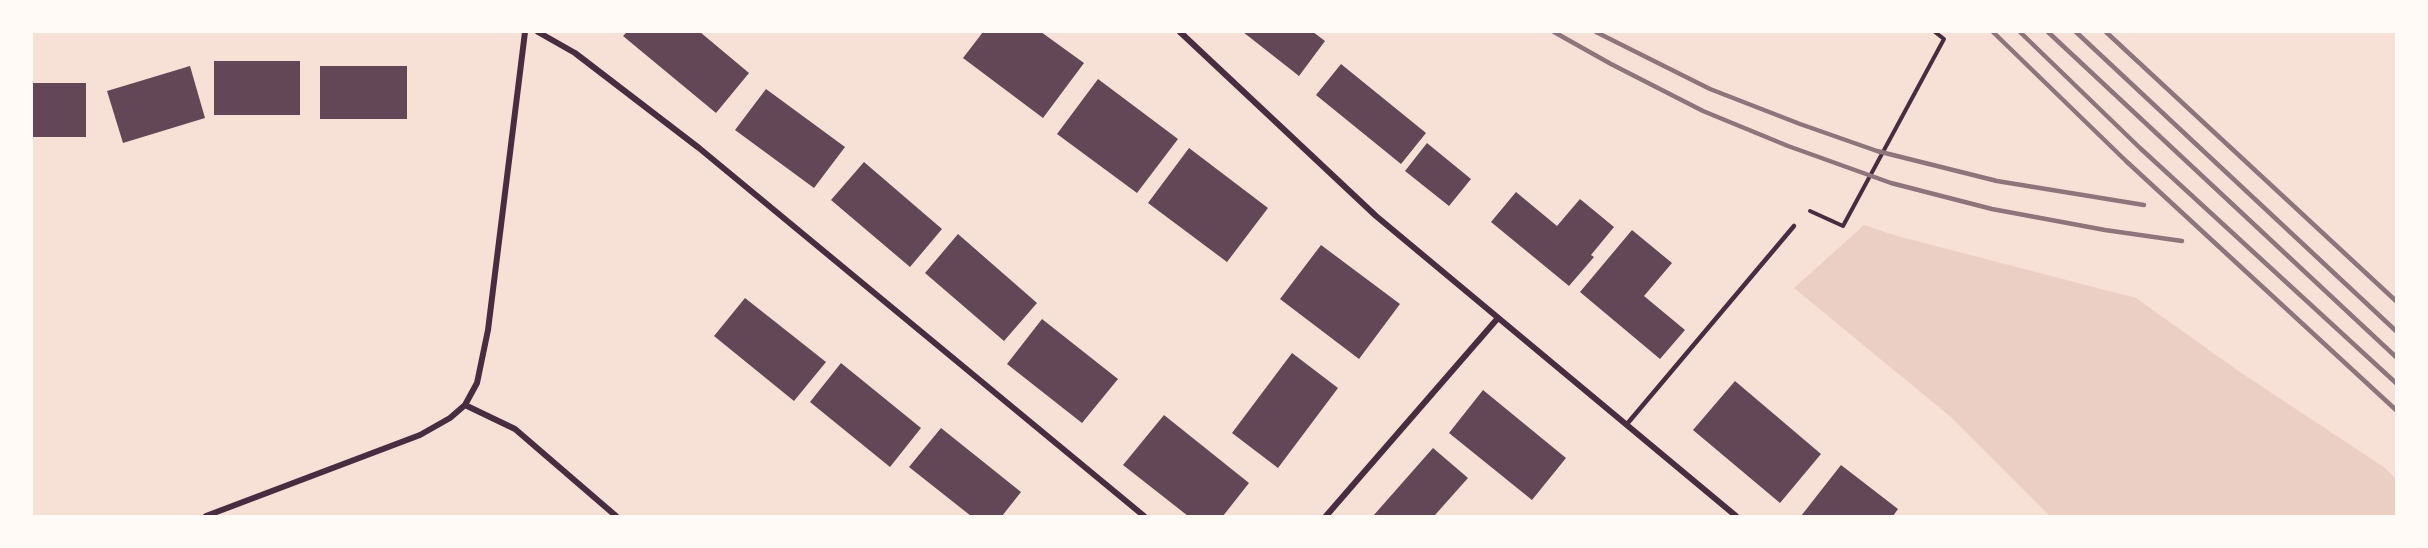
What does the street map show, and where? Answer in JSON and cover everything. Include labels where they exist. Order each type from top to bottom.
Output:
[{"type":"street","points":[[206,516],[420,435],[450,418],[465,405],[477,383],[488,330],[525,32]]},
{"type":"street","points":[[538,32],[575,53],[699,148],[1144,516]]},
{"type":"street","points":[[1180,32],[1376,216],[1736,516]]},
{"type":"street","points":[[1326,516],[1498,318]]},
{"type":"street","points":[[465,405],[515,429],[616,516]]},
{"type":"lane","points":[[1627,424],[1794,226]]},
{"type":"path","points":[[1806,209],[1843,226],[1944,39],[1935,32]]},
{"type":"shaded area","points":[[1864,225],[1897,236],[2136,298],[2237,370],[2385,468],[2396,479],[2396,516],[2050,516],[1952,418],[1794,288]]},
{"type":"building","points":[[627,32],[700,32],[749,73],[716,113],[623,36]]},
{"type":"building","points":[[983,32],[1041,32],[1084,63],[1043,118],[963,58]]},
{"type":"building","points":[[1243,32],[1313,32],[1325,41],[1299,76]]},
{"type":"building","points":[[214,61],[300,61],[300,115],[214,115]]},
{"type":"building","points":[[1341,64],[1426,133],[1401,164],[1316,95]]},
{"type":"building","points":[[190,66],[205,118],[123,143],[107,91]]},
{"type":"building","points":[[320,66],[407,66],[407,119],[320,119]]},
{"type":"building","points":[[1098,79],[1178,139],[1137,193],[1057,134]]},
{"type":"building","points":[[32,83],[86,83],[86,137],[32,137]]},
{"type":"building","points":[[766,89],[845,147],[814,188],[735,130]]},
{"type":"building","points":[[1427,143],[1471,179],[1449,206],[1405,171]]},
{"type":"building","points":[[1189,148],[1268,208],[1227,262],[1148,203]]},
{"type":"building","points":[[864,162],[942,229],[910,267],[831,200]]},
{"type":"building","points":[[1516,192],[1557,226],[1580,199],[1614,227],[1591,255],[1594,257],[1569,286],[1491,222]]},
{"type":"building","points":[[1632,230],[1672,263],[1644,296],[1685,330],[1660,359],[1580,292]]},
{"type":"building","points":[[958,234],[1037,303],[1004,341],[925,273]]},
{"type":"building","points":[[1321,245],[1400,304],[1359,359],[1280,299]]},
{"type":"building","points":[[745,298],[826,362],[794,401],[714,336]]},
{"type":"building","points":[[1042,319],[1118,379],[1082,423],[1007,364]]},
{"type":"building","points":[[1292,353],[1338,388],[1278,468],[1232,433]]},
{"type":"building","points":[[841,363],[921,428],[890,467],[810,402]]},
{"type":"building","points":[[1735,381],[1821,454],[1780,503],[1693,430]]},
{"type":"building","points":[[1483,390],[1566,458],[1532,500],[1449,433]]},
{"type":"building","points":[[1164,415],[1249,483],[1223,516],[1188,516],[1123,465]]},
{"type":"building","points":[[941,428],[1021,492],[1002,516],[971,516],[909,467]]},
{"type":"building","points":[[1433,448],[1468,478],[1435,515],[1373,516]]},
{"type":"building","points":[[1841,465],[1898,509],[1893,516],[1801,516]]},
{"type":"railway","points":[[1554,32],[1703,111],[1788,146],[1891,183],[1992,209],[2105,230],[2182,241]]},
{"type":"railway","points":[[1596,32],[1710,89],[1877,151],[1997,181],[2144,205]]},
{"type":"railway","points":[[1993,32],[2126,161],[2396,410]]},
{"type":"railway","points":[[2020,32],[2140,148],[2396,383]]},
{"type":"railway","points":[[2048,32],[2396,357]]},
{"type":"railway","points":[[2076,32],[2396,331]]},
{"type":"railway","points":[[2106,32],[2396,301]]}]
